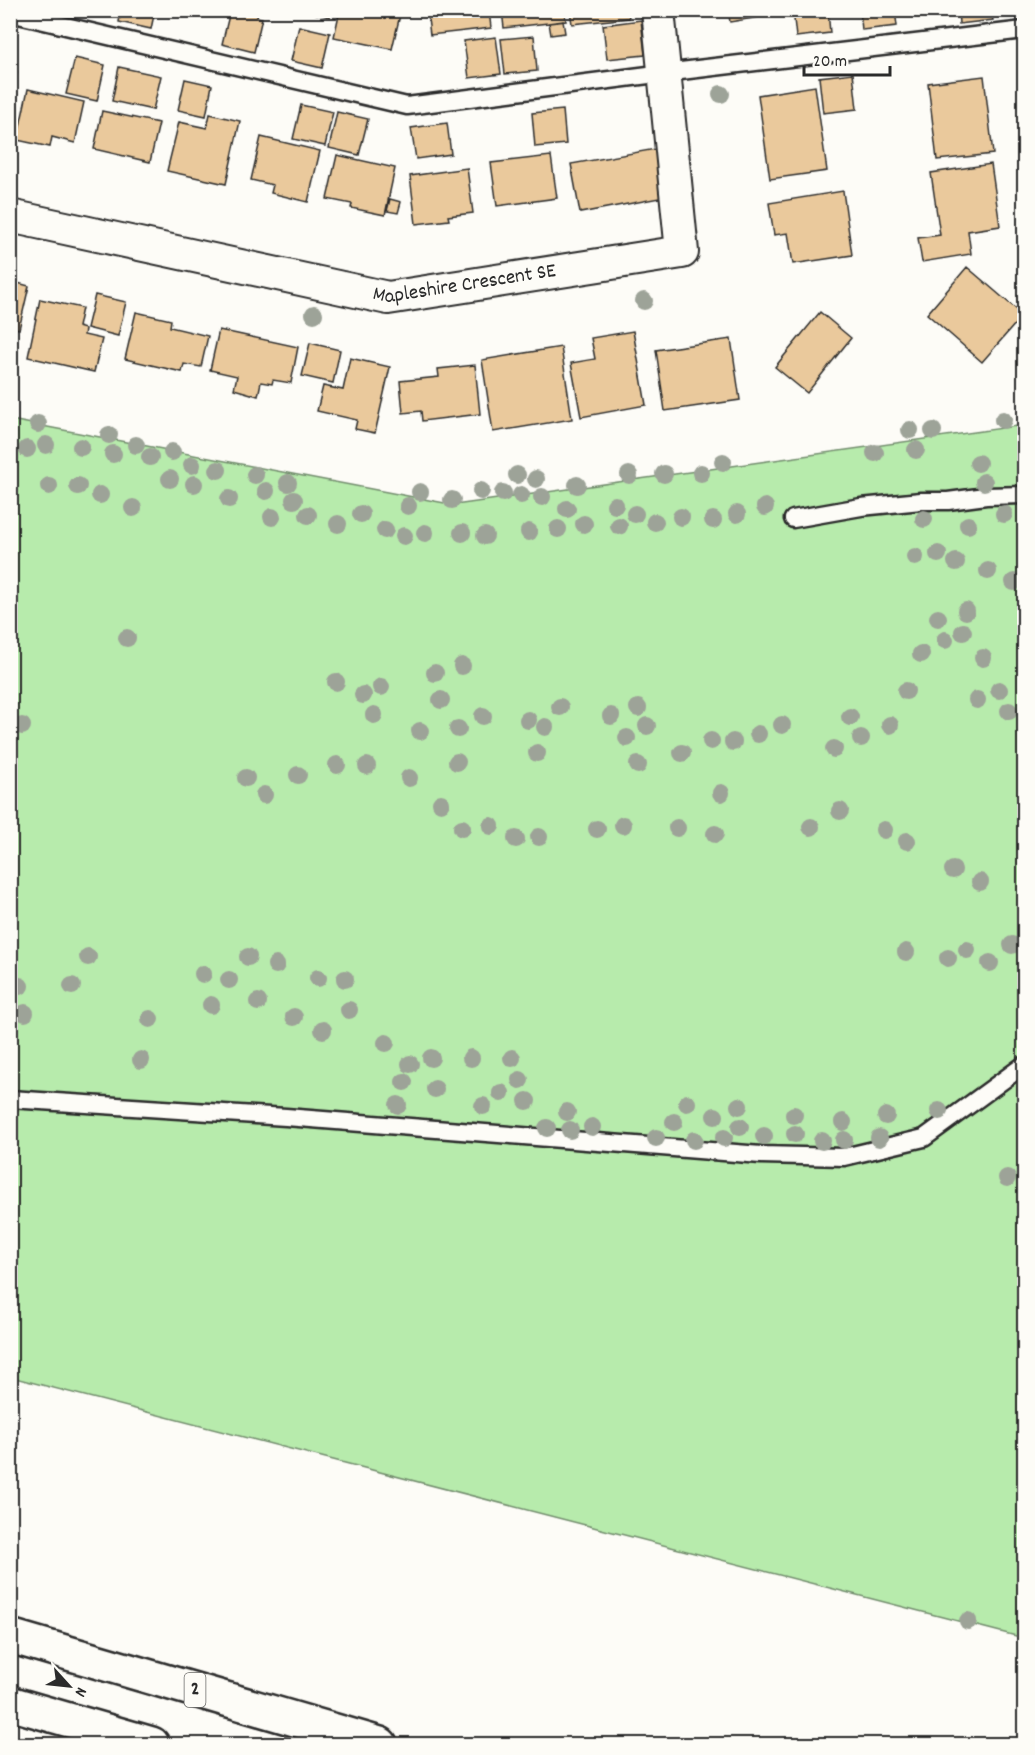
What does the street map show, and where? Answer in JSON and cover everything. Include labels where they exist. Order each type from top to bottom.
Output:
[{"type":"highway","name":"2","points":[[10,1636],[380,1744]]},
{"type":"highway","points":[[10,1703],[152,1744]]},
{"type":"street","name":"Mapleshire Crescent SE","points":[[10,216],[388,298],[682,252],[658,10]]},
{"type":"lane","points":[[10,13],[407,106],[1024,30]]},
{"type":"lane","points":[[793,519],[881,505],[1024,495]]},
{"type":"lane","points":[[10,1099],[762,1155],[844,1157],[924,1138],[1023,1068]]},
{"type":"green space","points":[[11,420],[455,505],[1024,425],[1024,1638],[11,1377]]},
{"type":"building","points":[[121,10],[155,10],[151,29],[119,22]]},
{"type":"building","points":[[237,10],[261,10],[258,11],[257,17],[262,18],[254,52],[222,44],[230,11],[236,12]]},
{"type":"building","points":[[301,10],[331,10],[330,17]]},
{"type":"building","points":[[340,10],[382,10],[400,15],[392,49],[334,37]]},
{"type":"building","points":[[427,10],[489,10],[491,28],[430,35]]},
{"type":"building","points":[[502,10],[564,10],[566,21],[504,28]]},
{"type":"building","points":[[570,10],[628,10],[629,18],[572,24]]},
{"type":"building","points":[[728,10],[772,10],[773,15],[730,22]]},
{"type":"building","points":[[793,10],[828,10],[830,33],[796,37]]},
{"type":"building","points":[[860,10],[895,10],[897,26],[862,30]]},
{"type":"building","points":[[958,10],[991,10],[993,20],[959,24]]},
{"type":"building","points":[[641,20],[645,55],[607,59],[603,25]]},
{"type":"building","points":[[563,21],[565,33],[551,35],[549,23]]},
{"type":"building","points":[[299,26],[330,33],[322,68],[291,61]]},
{"type":"building","points":[[534,36],[537,71],[505,74],[501,39]]},
{"type":"building","points":[[496,37],[501,74],[469,78],[464,41]]},
{"type":"building","points":[[75,58],[105,65],[97,101],[66,94]]},
{"type":"building","points":[[119,67],[161,76],[153,110],[112,101]]},
{"type":"building","points":[[10,71],[17,72],[10,111]]},
{"type":"building","points":[[853,73],[857,109],[823,113],[819,77]]},
{"type":"building","points":[[984,76],[993,154],[937,160],[928,83]]},
{"type":"building","points":[[185,79],[212,85],[206,116],[178,110]]},
{"type":"building","points":[[815,86],[827,171],[770,179],[758,95]]},
{"type":"building","points":[[28,89],[84,102],[75,143],[52,137],[50,147],[17,140]]},
{"type":"building","points":[[301,105],[333,112],[325,146],[293,139]]},
{"type":"building","points":[[563,110],[566,144],[535,147],[532,113]]},
{"type":"building","points":[[102,111],[159,123],[150,162],[94,149]]},
{"type":"building","points":[[337,112],[368,119],[359,155],[329,148]]},
{"type":"building","points":[[210,114],[240,121],[226,184],[167,171],[179,122],[207,128]]},
{"type":"building","points":[[447,123],[451,154],[416,159],[411,128]]},
{"type":"building","points":[[261,137],[320,151],[308,202],[271,193],[273,185],[251,180]]},
{"type":"building","points":[[661,148],[670,196],[580,213],[571,164]]},
{"type":"building","points":[[337,155],[395,168],[385,215],[351,208],[352,204],[327,199]]},
{"type":"building","points":[[551,156],[557,198],[497,206],[491,163]]},
{"type":"building","points":[[991,164],[1000,226],[968,231],[971,254],[922,262],[918,238],[940,235],[931,173]]},
{"type":"building","points":[[467,168],[473,213],[448,216],[449,220],[416,224],[410,176]]},
{"type":"building","points":[[843,191],[852,255],[793,264],[788,233],[774,235],[769,203]]},
{"type":"building","points":[[390,199],[401,202],[398,213],[387,211]]},
{"type":"building","points":[[967,267],[1023,315],[982,362],[927,314]]},
{"type":"building","points":[[10,281],[29,286],[19,329],[10,327]]},
{"type":"building","points":[[95,295],[126,302],[118,336],[87,328]]},
{"type":"building","points":[[40,299],[82,308],[78,327],[85,329],[84,335],[102,339],[94,372],[28,357]]},
{"type":"building","points":[[136,312],[171,320],[170,327],[208,336],[201,367],[184,364],[182,372],[125,359]]},
{"type":"building","points":[[820,312],[851,338],[807,393],[775,367]]},
{"type":"building","points":[[219,330],[298,347],[291,383],[273,380],[272,384],[261,382],[258,396],[234,389],[237,376],[210,370]]},
{"type":"building","points":[[633,331],[646,405],[581,417],[571,363],[595,359],[591,338]]},
{"type":"building","points":[[731,339],[740,400],[665,411],[656,350]]},
{"type":"building","points":[[310,343],[340,350],[333,383],[302,376]]},
{"type":"building","points":[[561,347],[572,419],[493,432],[482,360]]},
{"type":"building","points":[[350,358],[390,367],[375,433],[355,429],[357,420],[317,411],[323,386],[343,390]]},
{"type":"building","points":[[475,365],[480,414],[422,421],[421,411],[403,413],[400,381],[439,377],[438,369]]}]
